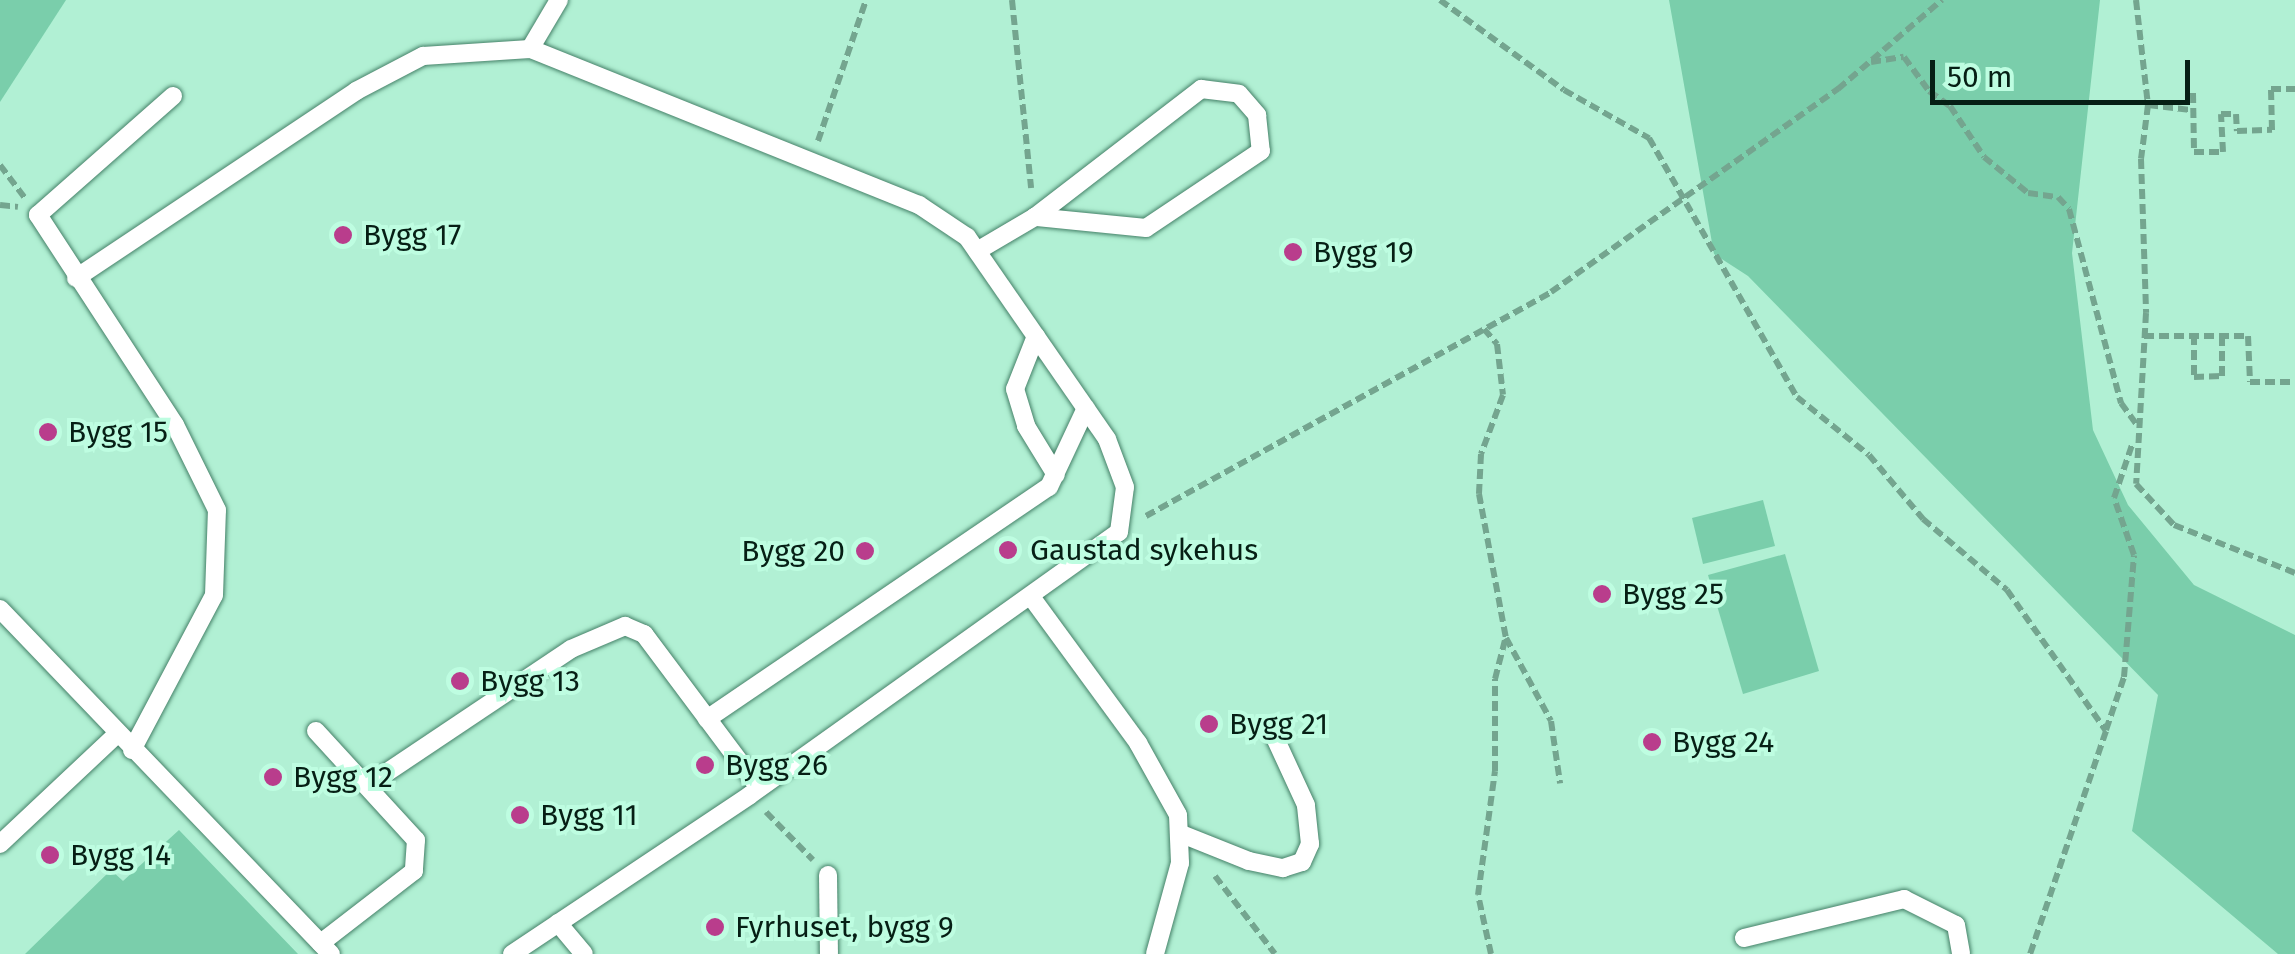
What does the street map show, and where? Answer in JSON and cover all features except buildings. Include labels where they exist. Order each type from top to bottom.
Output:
[{"type":"lane","points":[[530,50],[559,0]]},
{"type":"lane","points":[[76,278],[356,90],[423,56],[530,50],[919,205],[976,251],[1086,408],[1120,466],[1119,532],[1032,598],[754,792],[512,954]]},
{"type":"lane","points":[[976,251],[1036,217],[1201,89],[1239,94],[1256,115],[1262,151],[1146,228],[1036,217]]},
{"type":"lane","points":[[132,750],[214,595],[216,510],[176,425],[38,215],[173,96]]},
{"type":"lane","points":[[1036,336],[1015,389],[1026,426],[1056,475]]},
{"type":"lane","points":[[707,720],[1049,487],[1086,408]]},
{"type":"lane","points":[[1032,598],[1138,743],[1178,815],[1180,863],[1155,954]]},
{"type":"lane","points":[[0,609],[326,948],[414,871],[416,840],[316,731]]},
{"type":"lane","points":[[368,784],[571,650],[625,626],[644,634],[754,792]]},
{"type":"lane","points":[[0,844],[117,734]]},
{"type":"lane","points":[[1179,834],[1249,861],[1283,868],[1302,862],[1310,844],[1306,805],[1275,738]]},
{"type":"lane","points":[[828,876],[829,954]]},
{"type":"lane","points":[[1744,938],[1904,898],[1956,925],[1961,954]]},
{"type":"lane","points":[[558,923],[584,954]]},
{"type":"path","points":[[811,160],[866,0]]},
{"type":"path","points":[[1012,0],[1036,217]]},
{"type":"path","points":[[1440,0],[1564,90],[1649,138],[1796,397],[1869,455],[1923,520],[2007,590],[2106,731]]},
{"type":"path","points":[[1119,532],[1484,329],[1684,201],[1870,62],[1942,0]]},
{"type":"path","points":[[2136,0],[2148,105],[2141,159],[2144,336],[2136,484],[2174,524],[2295,573]]},
{"type":"path","points":[[1870,62],[1904,57],[1929,91],[1950,106],[1984,157],[2028,193],[2058,197],[2069,209],[2121,403],[2137,425]]},
{"type":"path","points":[[2193,93],[2194,152],[2223,152],[2221,114],[2236,114],[2237,131],[2272,130],[2271,89],[2295,89]]},
{"type":"path","points":[[2148,105],[2192,110]]},
{"type":"path","points":[[0,165],[38,215]]},
{"type":"path","points":[[1484,329],[1497,344],[1503,394],[1481,454],[1480,494],[1506,638],[1550,721],[1560,783]]},
{"type":"path","points":[[2194,335],[2194,377],[2222,376],[2222,334]]},
{"type":"path","points":[[2144,336],[2248,336],[2250,382],[2295,382]]},
{"type":"path","points":[[2030,954],[2124,676],[2134,555],[2114,498],[2136,437]]},
{"type":"path","points":[[1490,954],[1478,895],[1496,771],[1496,680],[1506,638]]},
{"type":"path","points":[[754,792],[828,876]]},
{"type":"path","points":[[1179,834],[1275,954]]},
{"type":"green space","points":[[0,0],[66,0],[0,102]]},
{"type":"green space","points":[[1669,0],[2100,0],[2072,253],[2093,430],[2128,505],[2194,585],[2295,635],[2295,954],[2278,954],[2132,831],[2158,695],[1748,276],[1714,254]]},
{"type":"green space","points":[[1763,500],[1775,546],[1703,564],[1692,518]]},
{"type":"green space","points":[[1785,554],[1819,671],[1743,694],[1708,575]]},
{"type":"green space","points":[[179,830],[298,954],[25,954],[111,870],[123,881]]},
{"type":"place","name":"Bygg 17","points":[[343,235]]},
{"type":"place","name":"Bygg 19","points":[[1293,252]]},
{"type":"place","name":"Bygg 15","points":[[48,432]]},
{"type":"place","name":"Gaustad sykehus","points":[[1008,550]]},
{"type":"place","name":"Bygg 20","points":[[865,551]]},
{"type":"place","name":"Bygg 25","points":[[1602,594]]},
{"type":"place","name":"Bygg 13","points":[[460,681]]},
{"type":"place","name":"Bygg 21","points":[[1209,724]]},
{"type":"place","name":"Bygg 24","points":[[1652,742]]},
{"type":"place","name":"Bygg 26","points":[[705,765]]},
{"type":"place","name":"Bygg 12","points":[[273,777]]},
{"type":"place","name":"Bygg 11","points":[[520,815]]},
{"type":"place","name":"Bygg 14","points":[[50,855]]},
{"type":"place","name":"Fyrhuset, bygg 9","points":[[715,927]]}]
